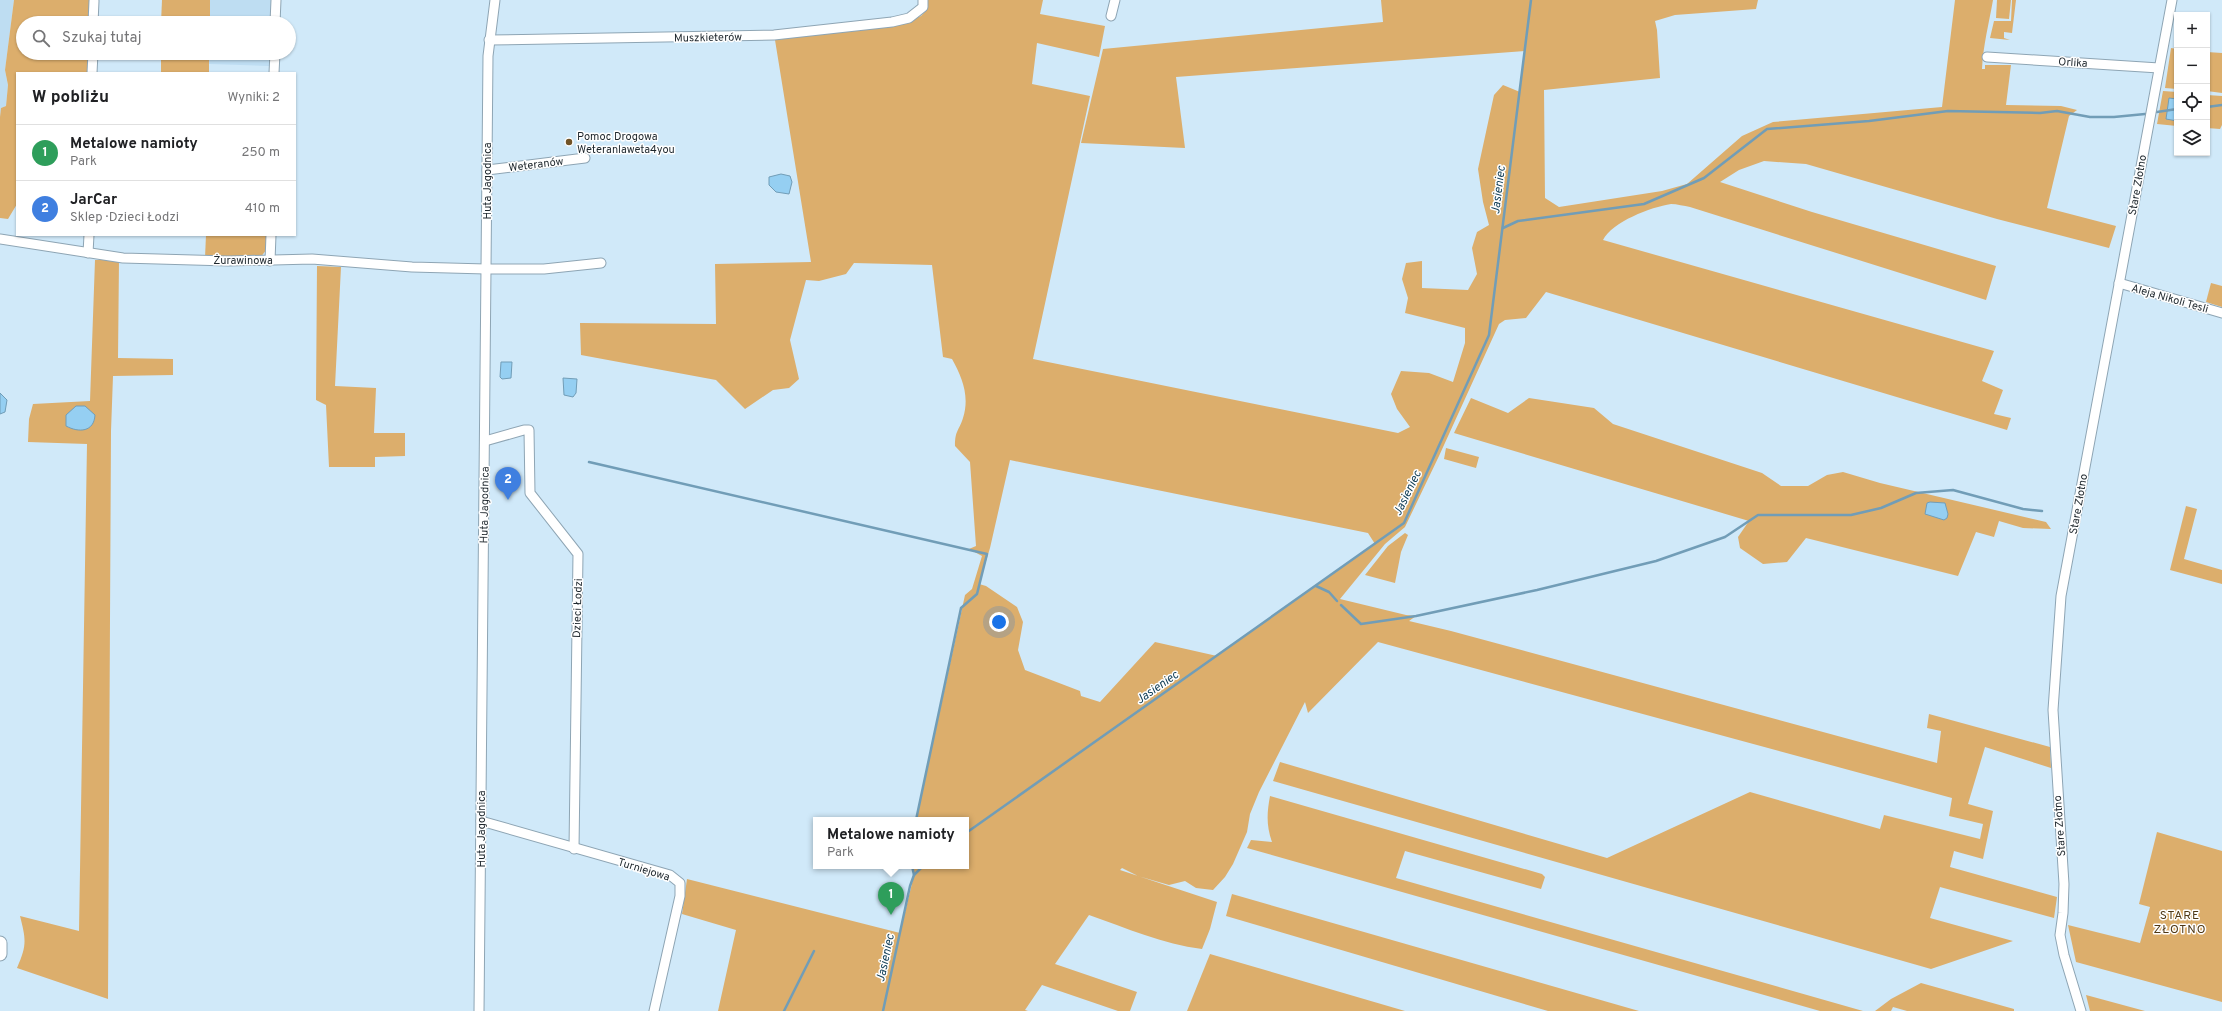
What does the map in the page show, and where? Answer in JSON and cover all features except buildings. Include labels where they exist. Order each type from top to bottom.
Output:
[{"type":"main road","points":[[0,943],[0,954]]},
{"type":"street","points":[[276,0],[276,16]]},
{"type":"street","name":"Huta Jagodnica","points":[[479,1011],[485,442],[486,170],[489,40],[495,0]]},
{"type":"street","points":[[1111,16],[1115,0]]},
{"type":"street","name":"Stare Złotno","points":[[2081,1011],[2064,955],[2060,934],[2063,913],[2064,884],[2053,741],[2053,700],[2061,596],[2172,0]]},
{"type":"street","points":[[94,1],[94,16]]},
{"type":"street","name":"Muszkieterów","points":[[489,40],[774,35],[892,22],[909,18],[923,4]]},
{"type":"street","name":"Orlika","points":[[1987,56],[2159,68]]},
{"type":"street","points":[[92,72],[93,60]]},
{"type":"street","points":[[274,72],[275,60]]},
{"type":"street","name":"Weteranów","points":[[486,170],[584,158]]},
{"type":"street","points":[[88,253],[89,236]]},
{"type":"street","points":[[270,261],[271,236]]},
{"type":"street","name":"Żurawinowa","points":[[0,240],[123,258],[270,261],[312,259],[412,267],[486,269],[544,269],[601,263]]},
{"type":"street","name":"Aleja Nikoli Tesli","points":[[2119,283],[2222,313]]},
{"type":"street","name":"Dzieci Łodzi","points":[[485,442],[524,430],[529,430],[530,493],[578,554],[574,849]]},
{"type":"street","name":"Turniejowa","points":[[481,822],[670,875],[680,883],[680,896],[654,1011]]},
{"type":"shaded area","points":[[0,0],[14,0],[5,70],[8,85],[6,106],[1,108],[0,117]]},
{"type":"shaded area","points":[[14,0],[90,0],[89,16],[16,16],[16,60],[89,60],[88,72],[16,72],[16,206],[8,219],[0,218],[0,117],[1,108],[6,106],[8,85],[5,70]]},
{"type":"shaded area","points":[[162,0],[210,0],[210,16],[161,16]]},
{"type":"shaded area","points":[[210,0],[272,0],[271,16],[210,16]]},
{"type":"shaded area","points":[[928,0],[1043,0],[1040,14],[1105,26],[1099,57],[1037,43],[1032,84],[1090,96],[1033,359],[1398,433],[1410,427],[1397,409],[1391,394],[1401,371],[1429,373],[1453,382],[1465,343],[1465,328],[1405,313],[1408,298],[1402,279],[1406,263],[1422,261],[1422,288],[1468,290],[1477,274],[1472,248],[1477,232],[1489,225],[1483,202],[1478,169],[1494,95],[1503,85],[1520,92],[1525,51],[1176,77],[1185,148],[1081,143],[1103,49],[1383,22],[1381,0],[1758,0],[1756,9],[1675,15],[1655,21],[1657,30],[1660,78],[1544,90],[1545,198],[1559,207],[1662,191],[1687,184],[1742,136],[1773,122],[1942,107],[1955,0],[1993,0],[1982,69],[1985,69],[1985,65],[2011,65],[2006,105],[2061,106],[2077,110],[2069,116],[2047,208],[2116,226],[2109,248],[1997,219],[1806,164],[1764,161],[1739,170],[1720,182],[1812,212],[1996,266],[1986,300],[1690,207],[1678,205],[1671,204],[1653,208],[1633,216],[1615,227],[1603,240],[1994,351],[1982,381],[2003,390],[1994,414],[2011,418],[2007,430],[1546,292],[1526,318],[1505,320],[1499,324],[1405,527],[1385,544],[1340,599],[1406,615],[1416,616],[1409,621],[1451,631],[1937,763],[1941,731],[1927,728],[1929,714],[2050,747],[2051,768],[1985,747],[1968,804],[1993,811],[1983,859],[1954,851],[1950,867],[2057,897],[2054,918],[1940,887],[1930,918],[2013,941],[1931,969],[1273,781],[1280,762],[1607,858],[1750,792],[1880,829],[1884,815],[1980,839],[1983,824],[1949,816],[1952,798],[1378,642],[1308,713],[1305,702],[1259,792],[1250,814],[1247,832],[1233,864],[1225,877],[1213,890],[1196,888],[1185,881],[1169,885],[1140,876],[1217,902],[1210,929],[1202,949],[1187,947],[1159,939],[1089,915],[1055,964],[1137,992],[1130,1011],[1118,1011],[1042,985],[1025,1010],[1028,1011],[718,1011],[736,930],[682,914],[687,879],[900,933],[914,875],[913,869],[969,869],[969,817],[917,817],[965,595],[972,589],[982,556],[969,549],[976,546],[970,462],[955,446],[956,434],[962,422],[965,410],[966,402],[964,387],[952,359],[943,357],[932,265],[854,263],[846,274],[819,281],[806,280],[790,340],[799,379],[789,388],[773,390],[745,409],[716,380],[581,355],[580,323],[716,324],[715,264],[811,262],[775,40],[900,24],[921,16],[928,8]],"holes":[[[1010,460],[1368,533],[1375,544],[1217,656],[1155,642],[1100,702],[1081,696],[1080,691],[1025,670],[1018,650],[1023,622],[1017,607],[986,586],[979,584],[990,548]],[[1122,868],[1138,876],[1120,870]]]},
{"type":"shaded area","points":[[1997,0],[2011,0],[2009,19],[1996,18]]},
{"type":"shaded area","points":[[2012,0],[2016,0],[2012,33],[2004,32],[2004,38],[2010,40],[1990,38],[1994,21],[2011,21]]},
{"type":"shaded area","points":[[2171,48],[2174,48],[2174,89],[2165,88]]},
{"type":"shaded area","points":[[2210,52],[2222,53],[2222,93],[2210,91]]},
{"type":"shaded area","points":[[161,60],[209,60],[209,72],[161,72]]},
{"type":"shaded area","points":[[209,60],[269,60],[269,66],[209,64]]},
{"type":"shaded area","points":[[2163,91],[2174,92],[2174,126],[2157,124]]},
{"type":"shaded area","points":[[2210,95],[2222,96],[2222,125],[2220,129],[2210,128]]},
{"type":"shaded area","points":[[206,236],[267,236],[267,249],[260,258],[205,258]]},
{"type":"shaded area","points":[[95,260],[119,260],[118,358],[173,359],[173,375],[113,376],[111,431],[108,999],[17,968],[24,948],[24,937],[20,916],[79,931],[87,444],[28,442],[29,419],[33,404],[90,401]]},
{"type":"shaded area","points":[[317,266],[341,267],[335,386],[376,388],[374,433],[405,433],[405,456],[375,457],[375,467],[329,467],[326,405],[316,400]]},
{"type":"shaded area","points":[[2211,283],[2222,286],[2222,307],[2206,302]]},
{"type":"shaded area","points":[[1471,398],[1508,413],[1529,398],[1594,408],[1613,424],[1762,473],[1781,486],[1808,486],[1827,475],[1843,472],[1880,483],[2046,522],[2051,529],[2023,528],[1999,521],[1994,537],[1976,532],[1958,576],[1806,538],[1787,562],[1763,564],[1740,548],[1738,537],[1749,521],[1454,433]]},
{"type":"shaded area","points":[[1446,448],[1479,457],[1476,468],[1444,459]]},
{"type":"shaded area","points":[[2186,506],[2197,509],[2184,559],[2222,570],[2222,584],[2170,570]]},
{"type":"shaded area","points":[[1405,533],[1408,535],[1401,552],[1395,583],[1365,575],[1388,546]]},
{"type":"shaded area","points":[[1270,796],[1542,874],[1545,877],[1541,889],[1405,851],[1396,878],[1863,1011],[1820,1011],[1247,848],[1251,840],[1272,842],[1268,819]]},
{"type":"shaded area","points":[[2157,832],[2222,851],[2222,1002],[2076,962],[2068,925],[2140,943],[2150,907],[2139,904]]},
{"type":"shaded area","points":[[1232,894],[1639,1011],[1548,1011],[1226,916]]},
{"type":"shaded area","points":[[1210,954],[1405,1011],[1187,1011]]},
{"type":"shaded area","points":[[1921,983],[2014,1009],[2014,1011],[1907,1011],[1893,1007],[1891,1011],[1875,1011],[1891,999]]},
{"type":"shaded area","points":[[2086,995],[2145,1011],[2090,1011]]},
{"type":"water","points":[[2169,98],[2174,99],[2174,120],[2166,119]]},
{"type":"water","points":[[781,174],[790,176],[792,182],[789,194],[776,192],[769,185],[769,177]]},
{"type":"water","points":[[501,362],[512,362],[511,378],[502,379],[500,377]]},
{"type":"water","points":[[563,378],[577,379],[576,393],[573,397],[564,395]]},
{"type":"water","points":[[0,393],[7,400],[5,412],[0,414]]},
{"type":"water","points":[[76,406],[85,406],[95,415],[92,425],[85,430],[76,430],[66,426],[66,415]]},
{"type":"water","points":[[1927,503],[1945,503],[1948,514],[1947,518],[1944,520],[1925,514]]},
{"type":"waterway","name":"Jasieniec","points":[[969,831],[1404,523],[1489,335],[1531,0]]},
{"type":"waterway","points":[[2210,107],[2222,105]]},
{"type":"waterway","points":[[2157,112],[2174,109]]},
{"type":"waterway","points":[[1503,228],[1518,221],[1644,204],[1704,178],[1767,129],[1869,121],[1948,111],[2040,113],[2057,111],[2090,117],[2114,117],[2145,114]]},
{"type":"waterway","points":[[589,462],[987,554],[977,594],[961,608],[917,817]]},
{"type":"waterway","points":[[1341,605],[1361,624],[1416,616],[1537,590],[1656,561],[1725,537],[1758,515],[1851,515],[1881,508],[1916,493],[1953,490],[2023,509],[2042,511]]},
{"type":"waterway","points":[[1316,586],[1329,592],[1337,601]]},
{"type":"waterway","name":"Jasieniec","points":[[913,869],[914,875]]},
{"type":"waterway","name":"Jasieniec","points":[[883,1011],[910,886],[914,875],[920,869]]},
{"type":"waterway","points":[[784,1011],[814,951]]},
{"type":"place","name":"Pomoc Drogowa Weteranlaweta4you","points":[[569,142]]},
{"type":"place","name":"JarCar","points":[[508,500]]},
{"type":"place","name":"Metalowe namioty","points":[[891,915]]},
{"type":"district","name":"STARE ZŁOTNO","points":[[2180,922]]}]
